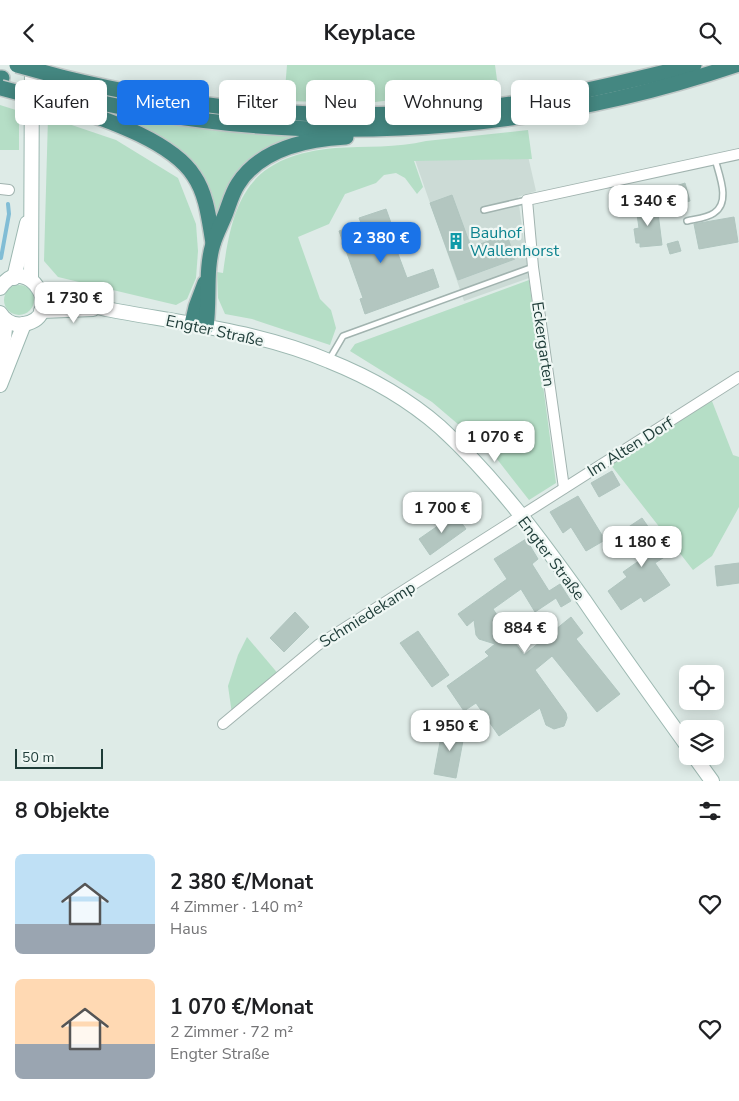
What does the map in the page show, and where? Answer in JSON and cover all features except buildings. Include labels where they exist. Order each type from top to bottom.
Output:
[{"type":"highway","points":[[17,65],[141,96],[212,107],[274,113],[400,114],[461,110],[529,101],[615,85],[694,65]]},
{"type":"highway","points":[[107,107],[213,122],[275,127],[414,128],[481,123],[572,108],[683,82],[736,65]]},
{"type":"highway","points":[[1,83],[15,87]]},
{"type":"highway","points":[[107,120],[152,141],[183,163],[194,176],[202,190],[213,244]]},
{"type":"highway","points":[[199,326],[213,244],[238,184],[249,170],[270,155],[284,148],[309,141],[400,135],[414,128]]},
{"type":"main road","points":[[31,280],[32,65]]},
{"type":"main road","points":[[4,284],[31,205]]},
{"type":"main road","points":[[0,373],[3,317],[18,324],[24,324],[37,317],[41,311],[43,298],[42,292],[31,280],[26,278],[4,284]]},
{"type":"main road","name":"Engter Straße","points":[[42,292],[105,308],[199,326],[297,349],[329,361],[392,393],[440,427],[474,461],[554,558],[679,734]]},
{"type":"main road","name":"Engter Straße","points":[[41,311],[105,308]]},
{"type":"main road","points":[[0,385],[24,324]]},
{"type":"main road","points":[[700,765],[712,781]]},
{"type":"street","points":[[527,200],[739,153]]},
{"type":"street","name":"Eckergarten","points":[[527,200],[533,267],[564,488]]},
{"type":"street","name":"Im Alten Dorf","points":[[520,516],[739,377]]},
{"type":"street","name":"Schmiedekamp","points":[[222,724],[318,645],[475,547],[520,516]]},
{"type":"lane","points":[[687,221],[715,213],[722,202],[723,195],[715,159]]},
{"type":"lane","points":[[484,210],[527,200]]},
{"type":"lane","points":[[329,361],[343,336],[533,267]]},
{"type":"shaded area","points":[[528,156],[536,191],[518,197],[529,278],[464,301],[414,157]]},
{"type":"green space","points":[[287,65],[495,65],[497,80],[385,80],[385,101],[375,102],[375,80],[306,80],[306,102],[296,101],[296,80],[286,80]]},
{"type":"green space","points":[[0,105],[15,110],[15,125],[19,125],[19,150],[0,150]]},
{"type":"green space","points":[[107,107],[117,109],[117,123],[107,118]]},
{"type":"green space","points":[[209,120],[219,122],[219,125],[246,125],[317,134],[278,144],[215,226],[189,161],[121,125],[209,125]]},
{"type":"green space","points":[[48,125],[72,125],[116,140],[178,178],[196,224],[198,251],[196,278],[187,299],[176,305],[58,277],[44,261]]},
{"type":"green space","points":[[528,130],[532,159],[414,161],[423,187],[417,194],[405,178],[396,173],[384,175],[376,183],[345,194],[329,224],[298,237],[320,299],[331,310],[336,328],[330,345],[252,319],[225,314],[218,298],[217,272],[223,273],[227,246],[240,202],[251,185],[265,171],[283,160],[306,153],[335,148],[404,145]]},
{"type":"green space","points":[[529,280],[556,483],[529,500],[493,454],[432,402],[350,351],[355,344]]},
{"type":"green space","points":[[19,285],[30,289],[34,300],[30,311],[19,315],[8,311],[4,300],[8,289]]},
{"type":"green space","points":[[710,396],[733,455],[739,457],[739,507],[712,556],[693,570],[607,460]]},
{"type":"green space","points":[[247,637],[280,676],[232,714],[228,686],[238,655]]},
{"type":"waterway","points":[[1,258],[9,214],[8,204]]},
{"type":"place","name":"Bauhof Wallenhorst","points":[[456,241]]}]
